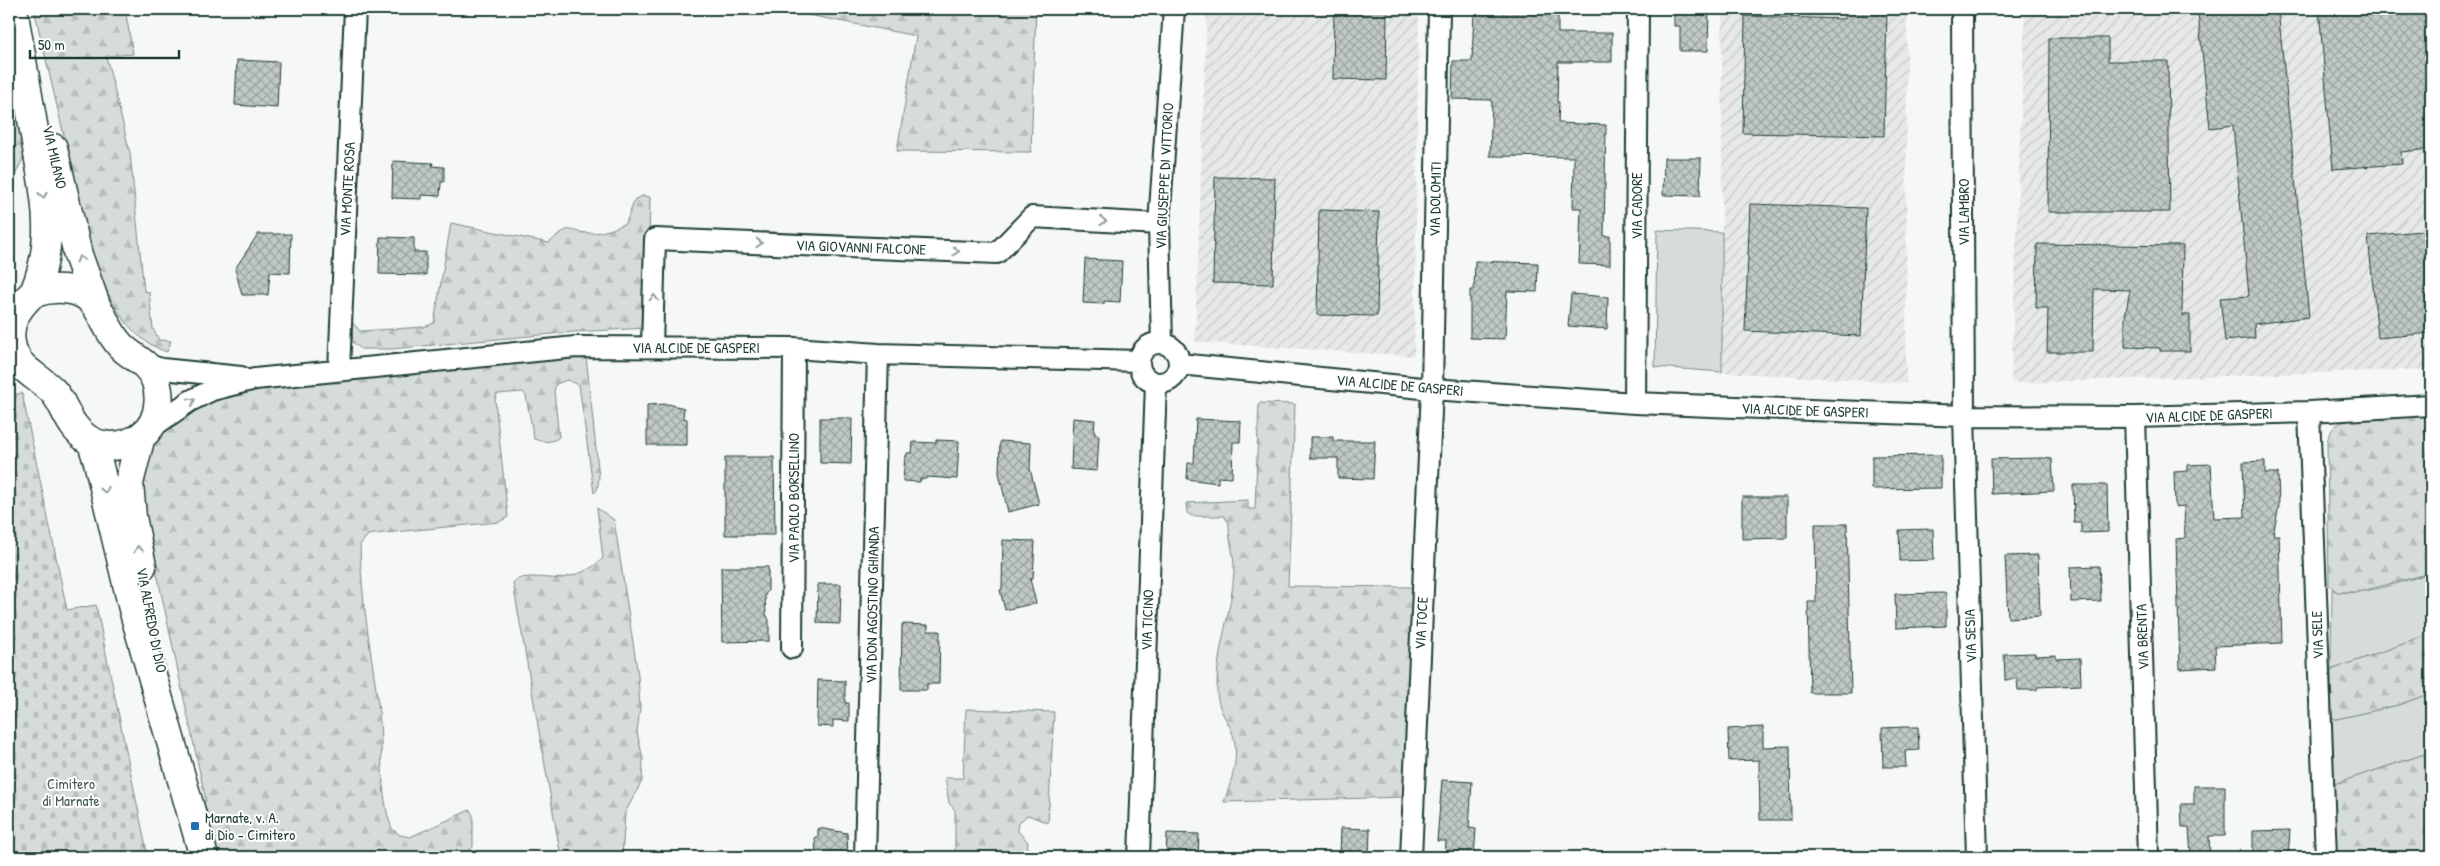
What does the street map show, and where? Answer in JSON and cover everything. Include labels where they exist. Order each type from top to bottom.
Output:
[{"type":"main road","name":"VIA MILANO","points":[[14,9],[46,215],[44,259],[21,305],[11,320],[11,344],[18,370],[53,391],[73,425],[92,443]]},
{"type":"main road","name":"VIA MILANO","points":[[14,9],[40,90],[78,255],[96,306],[114,338],[122,348],[144,364]]},
{"type":"main road","points":[[21,305],[48,288],[63,288],[76,292],[96,306]]},
{"type":"main road","name":"VIA ALFREDO DI DIO","points":[[144,364],[154,375],[158,396],[158,409],[146,432],[129,484],[132,517],[189,803]]},
{"type":"main road","points":[[92,443],[108,446],[125,446],[146,432]]},
{"type":"main road","name":"VIA ALFREDO DI DIO","points":[[92,443],[134,609],[204,857]]},
{"type":"street","name":"VIA MONTE ROSA","points":[[339,370],[355,9]]},
{"type":"street","name":"VIA GIUSEPPE DI VITTORIO","points":[[1162,343],[1159,224],[1174,9]]},
{"type":"street","name":"VIA DOLOMITI","points":[[1432,389],[1439,9]]},
{"type":"street","name":"VIA CADORE","points":[[1635,403],[1638,9]]},
{"type":"street","name":"VIA LAMBRO","points":[[1962,9],[1964,416]]},
{"type":"street","name":"VIA GIOVANNI FALCONE","points":[[652,347],[655,239],[997,253],[1032,217],[1159,224]]},
{"type":"street","points":[[1162,343],[1168,344],[1177,352],[1179,364],[1174,377],[1162,383],[1156,383],[1145,377],[1139,361],[1140,355],[1149,345],[1162,343]]},
{"type":"street","name":"VIA ALCIDE DE GASPERI","points":[[146,432],[190,401],[212,390],[255,378],[576,347],[794,348],[878,354],[1139,361]]},
{"type":"street","name":"VIA PAOLO BORSELLINO","points":[[792,648],[794,348]]},
{"type":"street","name":"VIA DON AGOSTINO GHIANDA","points":[[865,857],[878,354]]},
{"type":"street","name":"VIA ALCIDE DE GASPERI","points":[[144,364],[162,369],[255,378]]},
{"type":"street","name":"VIA ALCIDE DE GASPERI","points":[[1179,364],[1432,389],[1635,403],[1964,416],[2135,417],[2309,412],[2431,405]]},
{"type":"street","name":"VIA TICINO","points":[[1139,857],[1156,383]]},
{"type":"street","name":"VIA TOCE","points":[[1411,857],[1432,389]]},
{"type":"street","name":"VIA SELE","points":[[2309,412],[2326,857]]},
{"type":"street","name":"VIA SESIA","points":[[1964,416],[1977,857]]},
{"type":"street","name":"VIA BRENTA","points":[[2135,417],[2148,857]]},
{"type":"shaded area","points":[[1207,9],[1419,9],[1414,356],[1195,342]]},
{"type":"shaded area","points":[[1722,9],[1907,9],[1906,383],[1722,372]]},
{"type":"shaded area","points":[[2025,9],[2431,9],[2431,369],[2011,383]]},
{"type":"green space","points":[[34,9],[125,9],[133,54],[106,56],[130,153],[144,291],[149,292],[153,329],[159,340],[171,341],[167,352],[139,336],[127,324],[102,281],[91,250]]},
{"type":"green space","points":[[799,9],[1036,9],[1031,152],[897,151],[916,36],[798,13]]},
{"type":"green space","points":[[9,94],[21,130],[25,154],[9,188]]},
{"type":"green space","points":[[643,196],[650,197],[647,328],[573,332],[391,349],[361,349],[353,342],[351,321],[360,331],[424,327],[434,323],[451,223],[549,243],[566,230],[596,233],[626,223],[635,199]]},
{"type":"green space","points":[[1657,230],[1722,232],[1722,372],[1655,367]]},
{"type":"green space","points":[[586,356],[599,477],[597,490],[594,493],[579,385],[567,380],[556,384],[554,391],[559,437],[551,441],[534,439],[526,396],[523,392],[497,394],[495,400],[508,517],[499,522],[368,535],[360,545],[365,608],[379,711],[383,786],[392,829],[400,835],[410,837],[470,810],[473,815],[473,847],[462,857],[217,857],[202,803],[206,801],[147,527],[141,481],[154,445],[178,416],[232,391]]},
{"type":"green space","name":"Cimitero di Marnate","points":[[22,393],[67,610],[96,605],[148,857],[9,857],[9,396]]},
{"type":"green space","points":[[1259,403],[1295,404],[1288,586],[1418,587],[1407,797],[1224,802],[1233,773],[1236,754],[1233,734],[1220,708],[1217,674],[1233,587],[1234,559],[1229,523],[1224,516],[1192,516],[1187,513],[1186,503],[1248,500],[1248,509],[1255,509]]},
{"type":"green space","points":[[2431,414],[2431,573],[2358,592],[2337,592],[2329,585],[2327,441],[2331,432],[2342,422],[2351,420]]},
{"type":"green space","points":[[597,508],[614,520],[638,675],[640,708],[637,732],[643,759],[642,781],[625,813],[622,857],[561,857],[513,583],[522,578],[529,577],[568,577],[585,571],[599,562],[603,558]]},
{"type":"green space","points":[[2431,573],[2431,634],[2331,670],[2332,589],[2341,592],[2366,591]]},
{"type":"green space","points":[[2431,634],[2431,693],[2398,705],[2332,720],[2331,670]]},
{"type":"green space","points":[[2431,693],[2431,752],[2334,784],[2332,720],[2398,705]]},
{"type":"green space","points":[[966,709],[1054,712],[1048,823],[1028,815],[1018,823],[1017,830],[1028,842],[1026,857],[1003,857],[989,854],[986,857],[955,857],[955,810],[949,803],[945,778],[963,778]]},
{"type":"green space","points":[[2431,752],[2431,857],[2335,857],[2334,784]]},
{"type":"building","points":[[1334,9],[1387,9],[1386,80],[1333,79]]},
{"type":"building","points":[[1474,9],[1541,9],[1558,11],[1558,33],[1612,33],[1612,62],[1558,62],[1557,102],[1559,102],[1558,123],[1606,125],[1604,236],[1610,236],[1610,265],[1579,264],[1581,208],[1573,208],[1574,157],[1490,156],[1492,100],[1452,99],[1453,61],[1472,61]]},
{"type":"building","points":[[1674,9],[1709,10],[1708,51],[1680,51],[1680,26],[1674,26]]},
{"type":"building","points":[[1845,9],[1887,9],[1884,136],[1743,133],[1745,16],[1845,19]]},
{"type":"building","points":[[2278,9],[2309,317],[2254,324],[2255,338],[2225,341],[2220,298],[2249,296],[2233,125],[2210,128],[2198,13]]},
{"type":"building","points":[[2319,9],[2431,9],[2431,149],[2401,152],[2402,164],[2333,169]]},
{"type":"building","points":[[2049,38],[2108,38],[2108,61],[2168,61],[2170,212],[2048,212]]},
{"type":"building","points":[[237,60],[279,62],[277,108],[235,105]]},
{"type":"building","points":[[1664,158],[1701,158],[1700,196],[1663,195]]},
{"type":"building","points":[[393,161],[433,163],[432,166],[444,167],[444,182],[441,182],[440,196],[421,195],[421,199],[392,198]]},
{"type":"building","points":[[1215,177],[1275,178],[1273,284],[1213,283]]},
{"type":"building","points":[[1750,204],[1866,208],[1861,336],[1745,331]]},
{"type":"building","points":[[1319,210],[1379,212],[1377,316],[1317,315]]},
{"type":"building","points":[[2431,230],[2431,333],[2378,338],[2368,236]]},
{"type":"building","points":[[258,234],[291,234],[290,273],[270,272],[268,295],[242,295],[235,269]]},
{"type":"building","points":[[380,237],[414,238],[414,252],[426,252],[426,275],[379,274]]},
{"type":"building","points":[[2037,244],[2183,246],[2182,315],[2190,315],[2190,351],[2160,351],[2160,348],[2125,347],[2125,317],[2130,290],[2094,289],[2093,352],[2047,352],[2048,308],[2036,308]]},
{"type":"building","points":[[1085,259],[1122,261],[1120,302],[1104,301],[1104,304],[1083,303]]},
{"type":"building","points":[[1475,261],[1538,263],[1537,292],[1507,291],[1505,339],[1470,338],[1470,290],[1474,290]]},
{"type":"building","points":[[1571,294],[1608,297],[1607,329],[1568,326]]},
{"type":"building","points":[[668,404],[684,408],[683,418],[687,419],[687,445],[647,445],[647,405]]},
{"type":"building","points":[[820,418],[852,418],[851,464],[820,463]]},
{"type":"building","points":[[1073,418],[1095,420],[1094,433],[1099,435],[1097,471],[1071,469]]},
{"type":"building","points":[[1196,419],[1241,421],[1240,442],[1233,442],[1232,478],[1218,477],[1218,483],[1187,479],[1188,463],[1194,463]]},
{"type":"building","points":[[1310,437],[1333,437],[1333,441],[1375,441],[1373,479],[1338,478],[1338,458],[1310,458]]},
{"type":"building","points":[[936,440],[959,441],[957,479],[927,477],[926,479],[920,479],[920,482],[903,481],[905,456],[907,456],[907,453],[912,453],[913,442],[936,443]]},
{"type":"building","points":[[1000,441],[1031,443],[1030,469],[1039,504],[1008,512],[999,473]]},
{"type":"building","points":[[1941,455],[1941,488],[1872,489],[1872,456]]},
{"type":"building","points":[[725,457],[774,457],[775,535],[725,535]]},
{"type":"building","points":[[1991,459],[2052,459],[2054,491],[1992,494]]},
{"type":"building","points":[[2265,461],[2265,473],[2278,473],[2279,506],[2273,535],[2279,535],[2282,643],[2215,646],[2216,667],[2180,669],[2176,539],[2185,538],[2184,506],[2175,507],[2174,472],[2188,471],[2188,465],[2211,464],[2214,518],[2245,517],[2243,462]]},
{"type":"building","points":[[2073,485],[2107,485],[2108,532],[2081,533],[2081,523],[2074,523]]},
{"type":"building","points":[[1742,497],[1787,497],[1787,538],[1742,539]]},
{"type":"building","points":[[1815,524],[1847,524],[1851,693],[1810,693],[1808,602],[1816,602]]},
{"type":"building","points":[[1933,529],[1934,560],[1900,561],[1899,530]]},
{"type":"building","points":[[1003,540],[1035,541],[1033,579],[1030,579],[1036,603],[1005,610],[1000,590],[1002,589]]},
{"type":"building","points":[[2038,555],[2040,616],[2008,618],[2005,556]]},
{"type":"building","points":[[2099,566],[2101,601],[2071,602],[2070,567]]},
{"type":"building","points":[[721,567],[768,567],[768,590],[765,595],[766,614],[769,620],[769,641],[722,642]]},
{"type":"building","points":[[818,584],[841,584],[840,624],[817,623]]},
{"type":"building","points":[[1946,593],[1946,626],[1896,628],[1895,594]]},
{"type":"building","points":[[902,624],[928,625],[928,631],[940,631],[939,684],[927,684],[927,690],[901,690]]},
{"type":"building","points":[[2035,653],[2035,656],[2056,655],[2056,659],[2080,658],[2081,685],[2037,687],[2037,690],[2018,690],[2017,679],[2005,680],[2004,654]]},
{"type":"building","points":[[818,680],[845,681],[845,703],[849,703],[849,721],[833,720],[833,727],[817,726]]},
{"type":"building","points":[[1763,727],[1763,747],[1790,746],[1791,820],[1760,820],[1759,760],[1729,761],[1728,729]]},
{"type":"building","points":[[1918,727],[1919,750],[1905,751],[1906,767],[1883,767],[1882,728]]},
{"type":"building","points":[[1442,780],[1472,782],[1469,828],[1476,829],[1474,857],[1445,857],[1446,841],[1437,841]]},
{"type":"building","points":[[2194,786],[2225,786],[2225,836],[2209,836],[2210,857],[2191,857],[2189,827],[2182,827],[2181,804],[2194,804]]},
{"type":"building","points":[[818,828],[847,833],[848,857],[816,857],[815,837],[818,837]]},
{"type":"building","points":[[1341,828],[1370,829],[1369,857],[1340,857]]},
{"type":"building","points":[[2290,830],[2288,857],[2253,857],[2253,831]]},
{"type":"building","points":[[1167,833],[1199,834],[1198,857],[1166,857]]},
{"type":"place","name":"Marnate, v. A. di Dio - Cimitero","points":[[195,826]]}]
